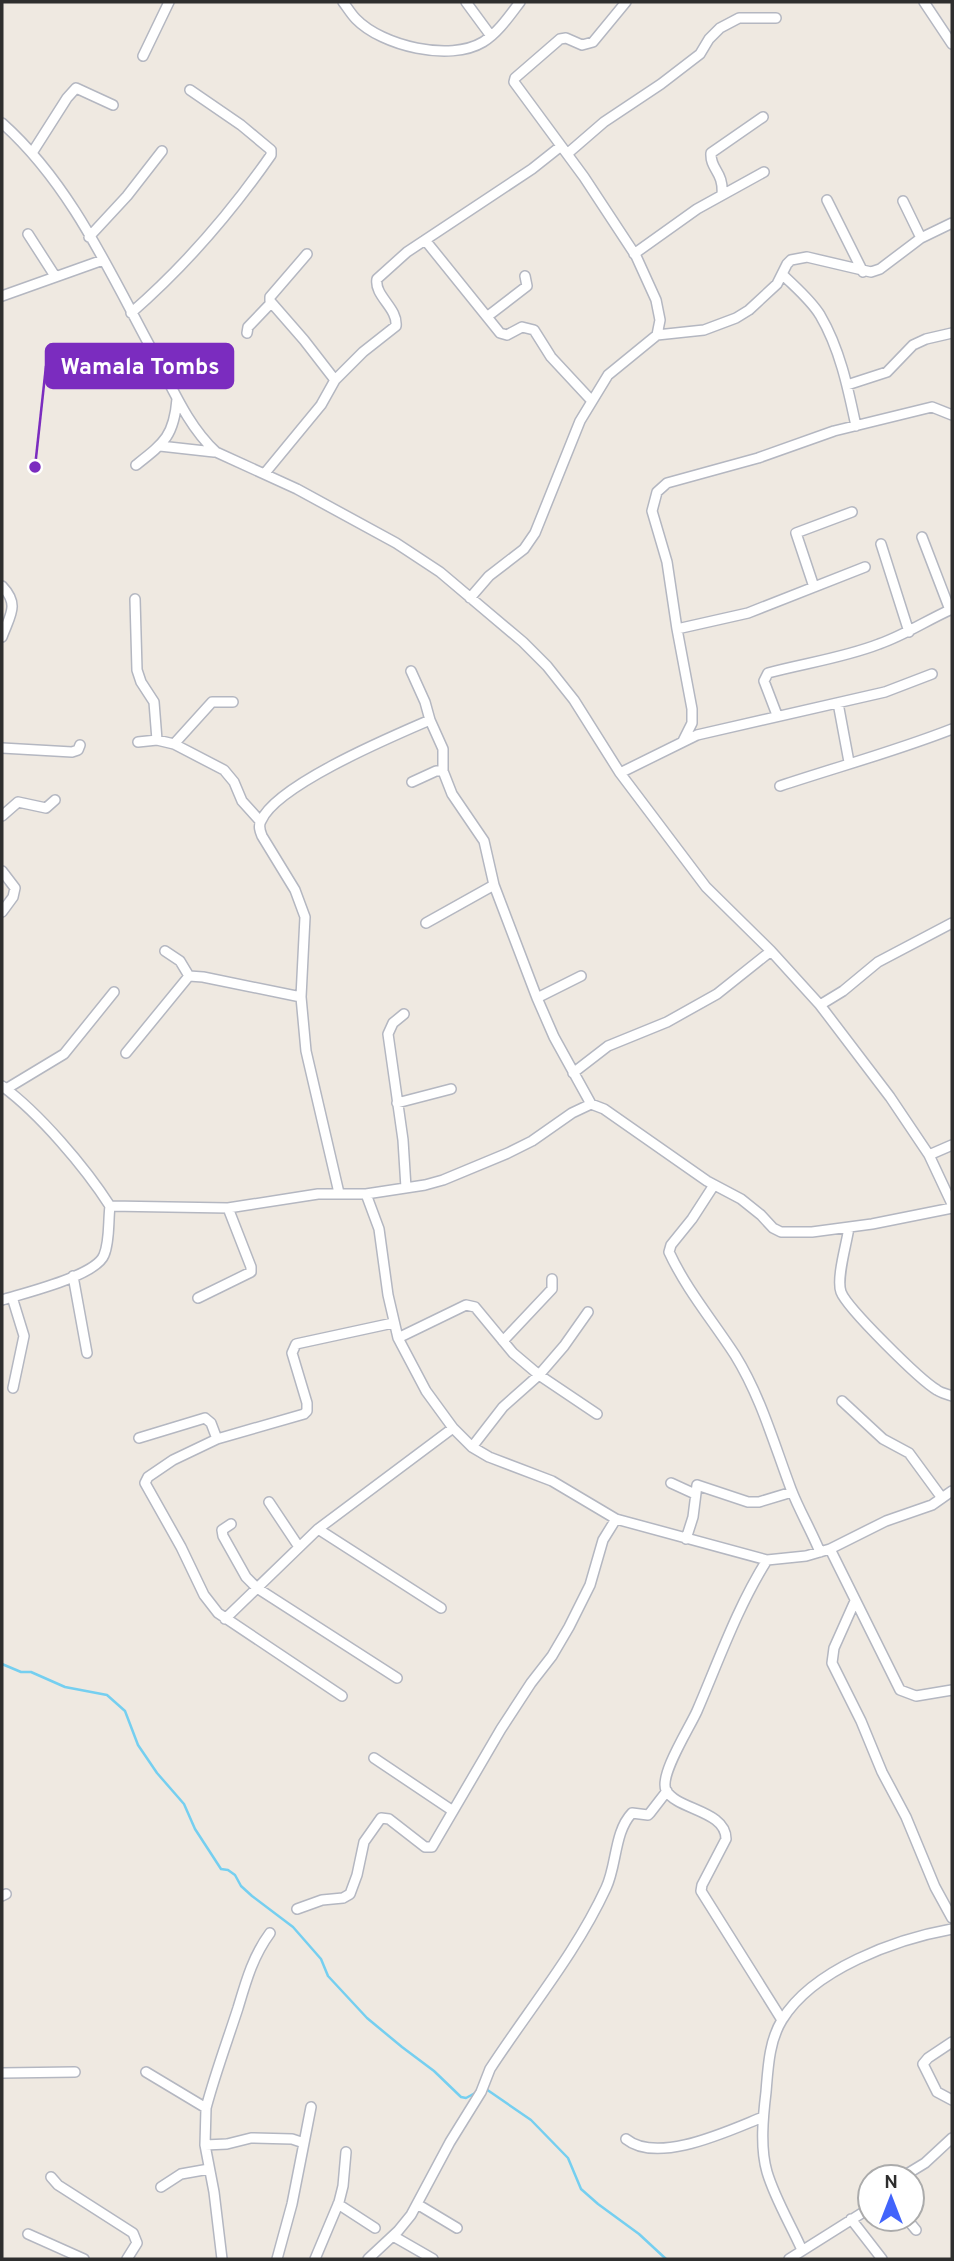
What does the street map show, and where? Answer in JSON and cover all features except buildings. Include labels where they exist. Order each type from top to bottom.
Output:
[{"type":"street","points":[[143,56],[169,2]]},
{"type":"street","points":[[343,2],[362,25],[429,52],[454,51],[482,43],[520,2]]},
{"type":"street","points":[[466,2],[491,36]]},
{"type":"street","points":[[626,2],[593,42],[582,45],[566,38],[560,39],[514,80],[634,254],[656,300],[660,320],[657,335]]},
{"type":"street","points":[[924,2],[952,44]]},
{"type":"street","points":[[265,474],[321,405],[335,380],[363,352],[396,326],[396,318],[375,281],[402,256],[661,84],[700,54],[720,28],[738,18],[776,18]]},
{"type":"street","points":[[32,153],[67,97],[76,88],[113,105]]},
{"type":"street","points":[[131,313],[216,229],[271,153],[241,125],[190,90]]},
{"type":"street","points":[[722,195],[722,179],[711,161],[711,153],[763,117]]},
{"type":"street","points":[[2,123],[51,176],[103,260],[177,397],[206,443],[216,453]]},
{"type":"street","points":[[89,237],[127,197],[162,151]]},
{"type":"street","points":[[634,254],[660,233],[764,172]]},
{"type":"street","points":[[827,200],[863,272]]},
{"type":"street","points":[[903,201],[921,237]]},
{"type":"street","points":[[470,598],[489,576],[524,549],[535,533],[580,421],[608,375],[657,335],[704,330],[736,318],[774,287],[791,260],[803,257],[828,261],[863,272],[880,269],[921,237],[952,223]]},
{"type":"street","points":[[28,234],[55,276]]},
{"type":"street","points":[[425,240],[503,335],[522,327],[534,330],[551,357],[591,400]]},
{"type":"street","points":[[307,254],[270,297],[271,304],[335,380]]},
{"type":"street","points":[[2,296],[103,260]]},
{"type":"street","points":[[782,274],[820,315],[843,367],[856,426]]},
{"type":"street","points":[[488,316],[527,286],[525,276]]},
{"type":"street","points":[[247,332],[248,327],[271,304]]},
{"type":"street","points":[[847,384],[887,372],[913,345],[952,333]]},
{"type":"street","points":[[136,465],[160,446],[175,422],[177,397]]},
{"type":"street","points":[[683,741],[692,723],[692,709],[667,562],[652,510],[657,492],[667,483],[758,458],[856,426],[932,407],[952,415]]},
{"type":"street","points":[[160,446],[216,453],[265,474],[396,543],[440,572],[523,642],[547,666],[573,700],[620,773],[706,887],[771,951],[820,1005],[912,1126],[929,1155],[952,1206],[849,1227],[812,1232],[780,1232],[741,1199],[714,1185],[604,1109],[591,1104],[537,998],[494,886],[484,841],[452,794],[443,771],[443,749],[411,671]]},
{"type":"street","points":[[814,587],[796,533],[852,512]]},
{"type":"street","points":[[777,715],[764,681],[768,673],[828,660],[877,645],[951,610],[922,537]]},
{"type":"street","points":[[881,544],[909,632]]},
{"type":"street","points":[[677,629],[748,613],[865,568]]},
{"type":"street","points":[[2,586],[11,595],[13,602],[2,637]]},
{"type":"street","points":[[135,599],[137,670],[154,702],[157,740]]},
{"type":"street","points":[[620,773],[696,735],[885,692],[932,674]]},
{"type":"street","points":[[174,744],[212,702],[233,702]]},
{"type":"street","points":[[838,703],[849,762]]},
{"type":"street","points":[[260,821],[296,787],[369,747],[430,720]]},
{"type":"street","points":[[780,786],[849,762],[909,746],[952,729]]},
{"type":"street","points":[[138,741],[157,740],[174,744],[224,770],[234,782],[242,801],[260,821],[262,836],[295,890],[303,910],[305,933],[301,997],[306,1051],[339,1193]]},
{"type":"street","points":[[2,748],[72,752],[78,750],[80,745]]},
{"type":"street","points":[[412,782],[436,771],[443,771]]},
{"type":"street","points":[[2,816],[18,802],[46,808],[55,800]]},
{"type":"street","points":[[2,871],[15,888],[13,897],[2,912]]},
{"type":"street","points":[[426,923],[494,886]]},
{"type":"street","points":[[820,1005],[843,991],[878,962],[952,923]]},
{"type":"street","points":[[165,951],[180,961],[189,976]]},
{"type":"street","points":[[573,1073],[608,1046],[667,1022],[708,999],[771,951]]},
{"type":"street","points":[[189,976],[301,997]]},
{"type":"street","points":[[126,1053],[189,976]]},
{"type":"street","points":[[537,998],[581,976]]},
{"type":"street","points":[[2,1300],[74,1276],[94,1266],[104,1256],[110,1206],[61,1144],[4,1087],[64,1054],[114,992]]},
{"type":"street","points":[[404,1014],[393,1023],[388,1034],[403,1140],[406,1188]]},
{"type":"street","points":[[397,1103],[451,1089]]},
{"type":"street","points":[[110,1206],[228,1208],[299,1196],[366,1194],[406,1188],[443,1180],[508,1153],[591,1104]]},
{"type":"street","points":[[929,1155],[952,1145]]},
{"type":"street","points":[[714,1185],[671,1245],[669,1252],[749,1382],[770,1429],[792,1492],[855,1601],[900,1690],[916,1696],[952,1690]]},
{"type":"street","points":[[366,1194],[372,1204],[379,1229],[393,1323],[398,1338],[426,1391],[453,1428],[472,1447],[489,1457],[552,1481],[616,1519],[767,1560],[786,1560],[825,1550],[886,1521],[942,1499],[952,1491]]},
{"type":"street","points":[[198,1298],[251,1272],[228,1208]]},
{"type":"street","points":[[849,1227],[839,1283],[842,1295],[875,1334],[913,1370],[936,1390],[952,1396]]},
{"type":"street","points":[[74,1276],[87,1353]]},
{"type":"street","points":[[503,1341],[552,1289],[552,1279]]},
{"type":"street","points":[[12,1297],[24,1336],[13,1388]]},
{"type":"street","points":[[398,1338],[471,1305],[479,1309],[503,1341],[539,1375],[597,1414]]},
{"type":"street","points":[[472,1447],[503,1407],[539,1375],[564,1346],[588,1312]]},
{"type":"street","points":[[342,1696],[218,1614],[204,1595],[145,1483],[148,1477],[173,1460],[217,1439],[300,1417],[307,1411],[292,1353],[296,1344],[393,1323]]},
{"type":"street","points":[[842,1401],[883,1439],[909,1454],[942,1499]]},
{"type":"street","points":[[139,1438],[205,1418],[211,1423],[217,1439]]},
{"type":"street","points":[[225,1619],[318,1529],[453,1428]]},
{"type":"street","points":[[671,1483],[695,1493]]},
{"type":"street","points":[[686,1539],[693,1517],[696,1487],[699,1484],[737,1500],[759,1502],[792,1492]]},
{"type":"street","points":[[269,1502],[299,1547]]},
{"type":"street","points":[[297,1909],[322,1900],[343,1898],[349,1894],[357,1875],[364,1842],[381,1818],[388,1819],[429,1848],[432,1847],[501,1729],[552,1656],[574,1619],[590,1585],[600,1548],[616,1519]]},
{"type":"street","points":[[231,1524],[222,1530],[223,1536],[246,1577],[257,1588],[397,1678]]},
{"type":"street","points":[[318,1529],[441,1608]]},
{"type":"street","points":[[767,1560],[739,1610],[697,1711],[667,1772],[665,1785],[671,1796],[713,1819],[726,1834],[701,1891],[782,2020]]},
{"type":"street","points":[[855,1601],[834,1648],[832,1663],[861,1721],[882,1772],[906,1817],[935,1887],[952,1917]]},
{"type":"street","points":[[374,1758],[453,1811]]},
{"type":"street","points":[[368,2259],[411,2215],[500,2054],[579,1939],[607,1888],[627,1819],[632,1813],[648,1815],[667,1791]]},
{"type":"street","points":[[802,2250],[766,2169],[763,2116],[770,2052],[782,2020],[806,1994],[852,1962],[904,1941],[952,1929]]},
{"type":"street","points":[[222,2259],[205,2145],[205,2108],[247,1976],[258,1951],[271,1933]]},
{"type":"street","points":[[952,2042],[928,2057],[923,2064],[937,2092],[952,2100]]},
{"type":"street","points":[[2,2073],[75,2072]]},
{"type":"street","points":[[146,2072],[205,2108]]},
{"type":"street","points":[[277,2259],[292,2204],[311,2107]]},
{"type":"street","points":[[626,2138],[635,2146],[692,2145],[763,2116]]},
{"type":"street","points":[[205,2145],[227,2144],[251,2138],[292,2139],[304,2143]]},
{"type":"street","points":[[925,2163],[952,2138]]},
{"type":"street","points":[[315,2259],[338,2204],[343,2186],[346,2152]]},
{"type":"street","points":[[161,2187],[181,2174],[209,2169]]},
{"type":"street","points":[[51,2177],[58,2185],[133,2233],[137,2242],[127,2259]]},
{"type":"street","points":[[338,2204],[375,2228]]},
{"type":"street","points":[[417,2204],[457,2228]]},
{"type":"street","points":[[789,2259],[856,2216]]},
{"type":"street","points":[[851,2219],[882,2259]]},
{"type":"street","points":[[28,2234],[84,2259]]},
{"type":"street","points":[[393,2236],[433,2259]]},
{"type":"waterway","points":[[2,1664],[21,1672],[31,1672],[65,1687],[107,1695],[125,1711],[138,1745],[157,1773],[184,1804],[195,1829],[221,1869],[235,1875],[241,1886],[252,1896],[293,1927],[321,1959],[328,1976],[367,2018],[434,2071],[461,2097],[466,2098],[477,2092]]},
{"type":"waterway","points":[[486,2089],[531,2120],[568,2158],[581,2189],[639,2234],[666,2259]]},
{"type":"place","name":"Wamala Tombs","points":[[35,467]]}]
